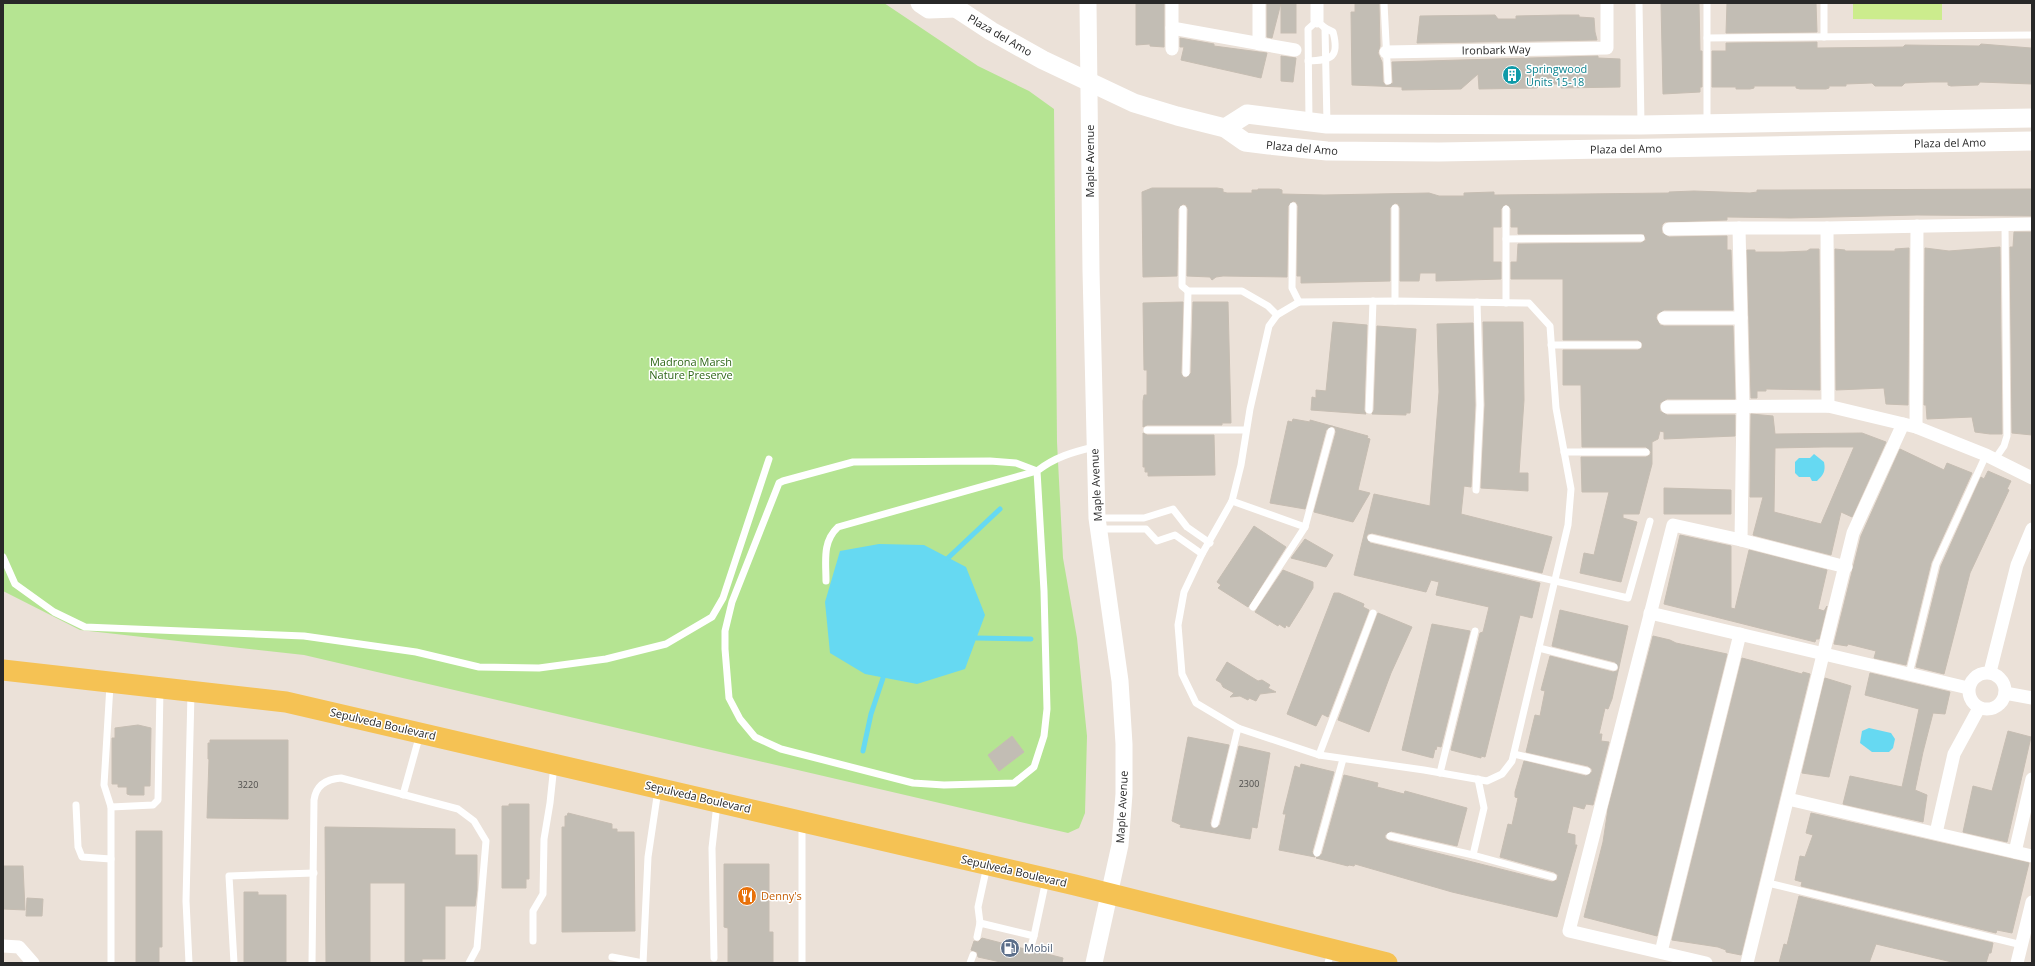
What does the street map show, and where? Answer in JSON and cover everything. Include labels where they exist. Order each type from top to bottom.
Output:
[{"type":"main road","name":"Plaza del Amo","points":[[920,3],[929,10],[954,6],[991,31],[1089,83],[1134,103],[1225,128],[1245,142],[1318,150],[1439,152],[2032,141]]},
{"type":"main road","points":[[1225,128],[1247,114],[1328,124],[1641,125],[2032,118]]},
{"type":"main road","points":[[1309,122],[1318,150]]},
{"type":"main road","points":[[1318,150],[1328,124]]},
{"type":"main road","points":[[1640,149],[1641,125]]},
{"type":"main road","name":"Sepulveda Boulevard","points":[[3,670],[286,702],[554,763],[1111,894],[1330,956],[1387,963]]},
{"type":"street","name":"Maple Avenue","points":[[1088,3],[1090,271],[1094,447],[1098,523],[1120,681],[1124,744],[1124,794],[1120,845],[1111,894],[1094,963]]},
{"type":"street","points":[[1172,3],[1172,49]]},
{"type":"street","points":[[1259,3],[1259,44]]},
{"type":"street","points":[[1317,3],[1321,24]]},
{"type":"street","name":"Ironbark Way","points":[[1386,52],[1607,48],[1607,3]]},
{"type":"street","points":[[1172,28],[1295,50]]},
{"type":"street","points":[[1669,229],[2032,224]]},
{"type":"street","points":[[1747,963],[1846,567],[1853,533],[1909,426],[1917,226]]},
{"type":"street","points":[[1739,228],[1743,406],[1741,540]]},
{"type":"street","points":[[1827,228],[1828,406]]},
{"type":"street","points":[[1664,318],[1741,318]]},
{"type":"street","points":[[1667,407],[1828,406],[1909,426],[1991,457],[2032,478]]},
{"type":"street","points":[[1706,963],[1569,931],[1673,526],[1741,540],[1846,567]]},
{"type":"street","points":[[1990,672],[2017,565],[2032,529]]},
{"type":"street","points":[[1650,613],[1968,688]]},
{"type":"street","points":[[1661,952],[1740,634]]},
{"type":"street","points":[[1990,672],[2002,680],[2006,693],[1998,706],[1984,710],[1971,702],[1968,688],[1976,676],[1990,672]]},
{"type":"street","points":[[2006,693],[2032,698]]},
{"type":"street","points":[[1936,833],[1954,754],[1979,708]]},
{"type":"street","points":[[2014,852],[2032,779]]},
{"type":"street","points":[[1788,799],[2032,856]]},
{"type":"street","points":[[2017,963],[2032,902]]},
{"type":"street","points":[[3,946],[19,947],[33,963]]},
{"type":"lane","points":[[1384,3],[1388,81]]},
{"type":"lane","points":[[1639,3],[1641,125]]},
{"type":"lane","points":[[1707,3],[1707,124]]},
{"type":"lane","points":[[1824,3],[1824,37]]},
{"type":"lane","points":[[1309,122],[1308,29],[1321,24],[1326,60],[1328,124]]},
{"type":"lane","points":[[1707,38],[2032,35]]},
{"type":"lane","points":[[1308,61],[1326,60]]},
{"type":"lane","points":[[1292,206],[1292,288],[1299,302]]},
{"type":"lane","points":[[1395,208],[1395,301]]},
{"type":"lane","points":[[1183,209],[1182,286],[1188,291],[1242,291],[1268,306],[1277,315]]},
{"type":"lane","points":[[1506,209],[1506,303]]},
{"type":"lane","points":[[1909,674],[1936,564],[1991,457],[2004,446],[2007,436],[2005,224]]},
{"type":"lane","points":[[1506,239],[1641,238]]},
{"type":"lane","points":[[1186,373],[1188,291]]},
{"type":"lane","points":[[1369,410],[1373,301]]},
{"type":"lane","points":[[1395,301],[1529,303],[1550,326],[1556,408],[1571,489],[1568,525],[1512,761],[1502,774],[1487,781],[1319,755],[1238,728],[1196,703],[1182,674],[1178,625],[1184,592],[1202,554],[1210,543],[1232,501],[1241,465],[1246,430],[1269,326],[1277,315],[1299,302],[1395,301]]},
{"type":"lane","points":[[1476,490],[1480,405],[1477,302]]},
{"type":"lane","points":[[1551,345],[1638,345]]},
{"type":"lane","points":[[1147,430],[1246,430]]},
{"type":"lane","points":[[1253,607],[1305,527],[1331,431]]},
{"type":"lane","points":[[826,581],[826,545],[830,534],[838,527],[1037,471],[1048,462],[1063,455],[1094,447]]},
{"type":"lane","points":[[1564,452],[1646,452]]},
{"type":"lane","points":[[3,557],[15,584],[54,612],[85,626],[304,636],[416,652],[479,667],[539,668],[606,660],[666,644],[712,617],[723,598],[769,459]]},
{"type":"lane","points":[[990,461],[1016,463],[1037,471],[1044,591],[1047,710],[1044,736],[1034,767],[1014,783],[944,785],[913,783],[781,749],[754,737],[740,720],[729,698],[725,650],[726,631],[732,602],[779,483],[853,462],[990,461]]},
{"type":"lane","points":[[1232,501],[1305,527]]},
{"type":"lane","points":[[1098,523],[1144,518],[1174,509],[1187,527],[1210,543]]},
{"type":"lane","points":[[1371,538],[1628,598],[1650,521]]},
{"type":"lane","points":[[1098,523],[1146,529],[1157,541],[1175,535],[1202,554]]},
{"type":"lane","points":[[1319,755],[1373,613]]},
{"type":"lane","points":[[1440,773],[1475,631]]},
{"type":"lane","points":[[1539,648],[1614,667]]},
{"type":"lane","points":[[110,682],[104,785],[111,807],[111,963]]},
{"type":"lane","points":[[111,807],[153,805],[158,800],[160,687]]},
{"type":"lane","points":[[189,963],[186,901],[191,691]]},
{"type":"lane","points":[[1215,824],[1238,728]]},
{"type":"lane","points":[[403,795],[420,732]]},
{"type":"lane","points":[[1514,754],[1587,771]]},
{"type":"lane","points":[[1317,853],[1343,759]]},
{"type":"lane","points":[[533,941],[533,911],[543,894],[544,839],[550,804],[554,763]]},
{"type":"lane","points":[[312,963],[315,792],[320,785],[330,779],[342,778],[458,809],[474,821],[486,841],[477,948],[469,963]]},
{"type":"lane","points":[[1473,855],[1484,808],[1478,779]]},
{"type":"lane","points":[[612,958],[643,963],[648,857],[658,788]]},
{"type":"lane","points":[[714,958],[712,848],[717,802]]},
{"type":"lane","points":[[76,805],[78,847],[82,857],[111,859]]},
{"type":"lane","points":[[802,821],[802,963]]},
{"type":"lane","points":[[1390,836],[1473,855],[1553,877]]},
{"type":"lane","points":[[977,937],[980,923],[978,907],[987,865]]},
{"type":"lane","points":[[234,963],[229,876],[314,873]]},
{"type":"lane","points":[[1030,950],[1046,879]]},
{"type":"lane","points":[[1768,883],[2022,944]]},
{"type":"lane","points":[[980,923],[1034,936]]},
{"type":"lane","points":[[970,963],[973,955]]},
{"type":"green space","name":"Madrona Marsh Nature Preserve","points":[[3,3],[884,3],[978,66],[1029,91],[1054,109],[1057,442],[1063,558],[1077,638],[1087,736],[1085,813],[1079,828],[1068,833],[304,655],[80,630],[3,591]]},
{"type":"green space","points":[[1853,3],[1942,3],[1942,20],[1853,19]]},
{"type":"water","points":[[1814,454],[1824,462],[1825,468],[1822,475],[1817,481],[1812,481],[1810,477],[1799,477],[1795,473],[1795,462],[1799,458],[1810,458]]},
{"type":"water","points":[[879,544],[924,545],[966,567],[985,615],[965,669],[917,684],[865,674],[830,653],[825,602],[840,551]]},
{"type":"water","points":[[1869,728],[1891,733],[1895,739],[1893,748],[1889,752],[1872,752],[1860,743],[1862,731]]},
{"type":"building","points":[[1136,3],[1164,3],[1164,47],[1150,46],[1150,44],[1136,45]]},
{"type":"building","points":[[1267,3],[1281,3],[1272,38],[1267,37]]},
{"type":"building","points":[[1281,3],[1296,3],[1296,33],[1281,33]]},
{"type":"building","points":[[1355,3],[1379,3],[1380,46],[1378,53],[1382,62],[1383,82],[1386,86],[1393,83],[1392,62],[1598,56],[1598,58],[1620,59],[1620,87],[1561,88],[1560,84],[1541,84],[1537,88],[1479,89],[1478,74],[1461,89],[1402,90],[1402,87],[1352,85],[1351,12],[1355,12]]},
{"type":"building","points":[[1661,3],[1699,3],[1700,51],[1702,51],[1702,87],[1700,87],[1700,92],[1663,94]]},
{"type":"building","points":[[1727,3],[1816,3],[1817,32],[1726,33]]},
{"type":"building","points":[[1495,15],[1498,19],[1516,19],[1516,16],[1561,15],[1579,15],[1579,17],[1594,18],[1597,40],[1417,43],[1420,16]]},
{"type":"building","points":[[1180,38],[1214,44],[1214,46],[1267,53],[1261,78],[1181,60],[1184,47],[1180,47]]},
{"type":"building","points":[[1817,42],[1817,48],[1903,47],[1905,45],[1979,46],[1981,44],[2031,48],[2032,84],[1980,82],[1978,85],[1951,86],[1948,85],[1948,82],[1931,82],[1905,83],[1902,86],[1875,86],[1872,83],[1829,86],[1829,88],[1826,89],[1800,89],[1796,88],[1796,86],[1754,86],[1754,88],[1750,89],[1736,89],[1736,87],[1712,87],[1712,51],[1726,51],[1726,43]]},
{"type":"building","points":[[1281,56],[1296,58],[1293,82],[1281,81]]},
{"type":"building","points":[[1152,188],[1217,188],[1223,189],[1223,192],[1227,193],[1252,193],[1252,190],[1258,189],[1279,189],[1282,190],[1282,194],[1324,195],[1429,193],[1439,196],[1464,196],[1464,193],[1494,192],[1494,195],[1669,193],[1694,191],[1750,193],[1757,192],[1757,190],[2031,189],[2032,216],[1917,215],[1790,218],[1727,217],[1727,220],[1665,222],[1662,225],[1662,233],[1669,237],[1727,236],[1727,250],[1731,250],[1733,310],[1664,310],[1657,314],[1656,318],[1660,325],[1664,326],[1733,326],[1735,399],[1667,399],[1660,403],[1660,411],[1667,415],[1735,415],[1735,436],[1664,439],[1664,432],[1660,431],[1658,439],[1652,442],[1652,464],[1639,514],[1623,514],[1623,518],[1637,522],[1621,582],[1580,573],[1584,553],[1594,555],[1609,492],[1582,492],[1581,457],[1646,457],[1650,455],[1651,452],[1646,447],[1582,447],[1581,385],[1563,385],[1563,350],[1638,350],[1642,348],[1642,343],[1638,340],[1563,340],[1563,279],[1511,279],[1511,262],[1517,262],[1518,244],[1641,243],[1646,240],[1644,234],[1518,234],[1518,227],[1511,227],[1511,209],[1506,204],[1501,209],[1501,227],[1493,227],[1493,262],[1501,262],[1501,279],[1436,281],[1436,273],[1420,273],[1419,281],[1400,281],[1400,208],[1398,204],[1395,203],[1390,208],[1390,281],[1301,283],[1301,276],[1297,276],[1298,206],[1296,202],[1293,201],[1288,206],[1287,277],[1223,276],[1216,277],[1212,280],[1210,277],[1187,276],[1188,209],[1186,205],[1183,204],[1178,209],[1177,276],[1143,277],[1142,192]]},
{"type":"building","points":[[2014,232],[2032,232],[2032,435],[2012,433],[2010,247],[2013,247]]},
{"type":"building","points":[[2000,247],[2002,434],[1990,434],[1975,432],[1972,417],[1927,419],[1926,405],[1924,405],[1925,248],[1949,251]]},
{"type":"building","points":[[1909,248],[1908,405],[1886,404],[1884,388],[1836,390],[1835,249],[1845,251],[1895,251],[1895,249]]},
{"type":"building","points":[[1810,249],[1819,249],[1820,390],[1766,389],[1766,391],[1757,391],[1757,398],[1751,398],[1747,250],[1755,250],[1755,252],[1784,252],[1807,251]]},
{"type":"building","points":[[1183,302],[1181,373],[1183,377],[1186,378],[1191,373],[1193,302],[1228,302],[1231,423],[1222,423],[1222,425],[1147,425],[1143,427],[1143,401],[1144,395],[1147,395],[1147,370],[1144,370],[1143,303]]},
{"type":"building","points":[[1333,322],[1367,325],[1364,410],[1366,414],[1311,410],[1312,397],[1316,398],[1316,390],[1326,391]]},
{"type":"building","points":[[1483,322],[1523,322],[1524,400],[1519,473],[1528,473],[1528,491],[1481,488],[1485,405]]},
{"type":"building","points":[[1473,323],[1475,405],[1471,487],[1464,486],[1461,514],[1552,537],[1542,573],[1372,533],[1368,534],[1366,537],[1370,543],[1540,583],[1532,618],[1520,615],[1485,757],[1481,756],[1481,758],[1451,750],[1480,633],[1483,632],[1489,607],[1436,595],[1439,582],[1431,580],[1426,592],[1354,575],[1374,494],[1430,506],[1439,392],[1437,324]]},
{"type":"building","points":[[1377,326],[1416,329],[1410,413],[1406,413],[1406,415],[1372,414],[1374,410]]},
{"type":"building","points":[[1751,414],[1773,416],[1775,434],[1862,433],[1886,442],[1852,517],[1841,512],[1831,555],[1753,535],[1763,497],[1750,497]],"holes":[[[1854,447],[1821,524],[1774,512],[1775,448]]]},
{"type":"building","points":[[1293,419],[1310,422],[1310,420],[1332,426],[1326,430],[1305,509],[1270,503],[1288,421],[1292,422]]},
{"type":"building","points":[[1332,426],[1368,436],[1367,438],[1370,439],[1358,490],[1370,493],[1353,522],[1314,512],[1336,432],[1335,428]]},
{"type":"building","points":[[1143,433],[1147,435],[1214,435],[1215,475],[1148,476],[1148,472],[1145,472],[1145,467],[1143,467]]},
{"type":"building","points":[[1900,449],[1944,470],[1947,463],[1972,473],[1931,563],[1906,665],[1874,658],[1876,651],[1848,644],[1847,646],[1834,644],[1861,536]]},
{"type":"building","points":[[1988,471],[2011,481],[2007,489],[2009,490],[1970,573],[1944,674],[1916,667],[1941,566],[1981,477],[1984,479]]},
{"type":"building","points":[[1664,488],[1731,490],[1731,514],[1664,514]]},
{"type":"building","points":[[1254,526],[1286,547],[1248,607],[1218,588],[1221,585],[1217,582]]},
{"type":"building","points":[[1680,535],[1731,546],[1731,608],[1735,609],[1749,550],[1827,570],[1818,609],[1824,611],[1827,606],[1819,639],[1816,639],[1815,642],[1664,604]]},
{"type":"building","points":[[1305,539],[1333,555],[1326,567],[1291,558]]},
{"type":"building","points":[[1283,570],[1313,582],[1313,588],[1301,608],[1289,627],[1286,625],[1285,628],[1279,624],[1278,626],[1255,612]]},
{"type":"building","points":[[1334,593],[1339,593],[1364,604],[1363,607],[1369,610],[1328,717],[1322,714],[1316,726],[1287,714]]},
{"type":"building","points":[[1560,610],[1628,626],[1619,668],[1615,662],[1552,646]]},
{"type":"building","points":[[1378,613],[1412,627],[1391,673],[1369,732],[1338,720]]},
{"type":"building","points":[[1432,624],[1470,631],[1441,747],[1437,746],[1433,758],[1402,750]]},
{"type":"building","points":[[1653,636],[1676,643],[1727,654],[1657,936],[1584,917],[1603,842],[1608,809]]},
{"type":"building","points":[[1550,656],[1613,672],[1617,671],[1619,668],[1612,699],[1608,709],[1605,708],[1599,734],[1602,734],[1601,741],[1609,742],[1593,805],[1586,804],[1584,809],[1573,806],[1567,833],[1575,835],[1575,845],[1577,845],[1557,917],[1452,892],[1355,864],[1354,866],[1348,866],[1316,858],[1322,854],[1344,775],[1378,783],[1377,787],[1404,794],[1405,791],[1467,808],[1457,846],[1391,831],[1385,835],[1385,838],[1389,841],[1552,882],[1557,880],[1558,875],[1554,872],[1500,857],[1508,824],[1512,825],[1518,798],[1515,797],[1515,792],[1524,761],[1586,776],[1592,772],[1592,769],[1588,766],[1526,752],[1535,715],[1540,716],[1545,691],[1541,690]]},
{"type":"building","points":[[1742,658],[1802,674],[1803,672],[1810,674],[1741,955],[1726,952],[1726,950],[1718,947],[1672,940]]},
{"type":"building","points":[[1227,662],[1258,681],[1262,680],[1270,685],[1268,688],[1276,692],[1260,694],[1256,701],[1249,698],[1248,700],[1240,696],[1230,697],[1234,693],[1223,687],[1221,683],[1216,680]]},
{"type":"building","points":[[1870,673],[1950,692],[1945,714],[1933,713],[1915,790],[1927,795],[1923,822],[1843,804],[1850,776],[1902,787],[1919,709],[1865,695]]},
{"type":"building","points":[[1825,678],[1851,686],[1829,777],[1802,773]]},
{"type":"building","points":[[138,725],[151,728],[150,786],[144,786],[144,795],[130,795],[127,794],[127,787],[118,787],[118,784],[112,784],[112,738],[115,738],[115,728]]},
{"type":"building","points":[[2008,731],[2031,737],[2007,842],[1963,832],[1973,786],[1992,791]]},
{"type":"building","points":[[1012,736],[1024,752],[999,771],[988,755]]},
{"type":"building","points":[[1188,737],[1229,745],[1210,823],[1211,827],[1214,829],[1220,825],[1239,746],[1270,753],[1257,828],[1252,827],[1250,839],[1180,827],[1181,825],[1172,821]]},
{"type":"building","points":[[210,740],[288,740],[288,819],[207,818],[209,759],[208,743],[210,743]]},
{"type":"building","points":[[1301,764],[1334,772],[1312,852],[1315,857],[1279,850],[1286,814],[1283,814],[1295,766],[1300,768]]},
{"type":"building","points":[[509,804],[529,804],[529,879],[526,879],[526,888],[502,888],[502,806],[509,806]]},
{"type":"building","points":[[568,813],[612,824],[612,829],[617,829],[617,832],[634,832],[635,931],[562,932],[562,827],[565,827],[565,816],[567,816]]},
{"type":"building","points":[[1811,813],[2029,863],[2012,933],[1997,930],[1996,933],[1801,886],[1802,882],[1795,880],[1800,856],[1805,857],[1813,835],[1806,833]]},
{"type":"building","points":[[325,827],[455,829],[455,855],[477,855],[477,890],[475,906],[445,906],[445,959],[422,959],[422,963],[405,963],[405,883],[370,883],[370,963],[326,963]]},
{"type":"building","points":[[136,831],[162,831],[162,947],[159,947],[159,963],[136,963]]},
{"type":"building","name":"Denny's","points":[[724,864],[769,864],[769,932],[773,932],[773,963],[728,963],[728,928],[724,927]]},
{"type":"building","points":[[3,866],[23,866],[25,910],[3,909]]},
{"type":"building","points":[[244,892],[258,892],[258,895],[286,895],[286,963],[244,963]]},
{"type":"building","points":[[1799,896],[1993,943],[1991,953],[1989,953],[1986,963],[1956,963],[1876,944],[1869,963],[1779,963],[1784,944],[1787,945]]},
{"type":"building","points":[[27,898],[43,899],[42,916],[26,916]]},
{"type":"building","points":[[982,938],[1025,949],[1026,953],[1029,955],[1035,951],[1063,958],[1062,963],[1005,963],[978,957],[977,952],[971,950],[974,941],[978,942]]},
{"type":"waterway","points":[[948,558],[1000,509]]},
{"type":"waterway","points":[[976,638],[1031,639]]},
{"type":"waterway","points":[[863,751],[871,714],[883,678]]},
{"type":"place","name":"Springwood Units 15-18","points":[[1512,75]]},
{"type":"place","name":"Denny's","points":[[747,896]]},
{"type":"place","name":"Mobil","points":[[1010,948]]}]
